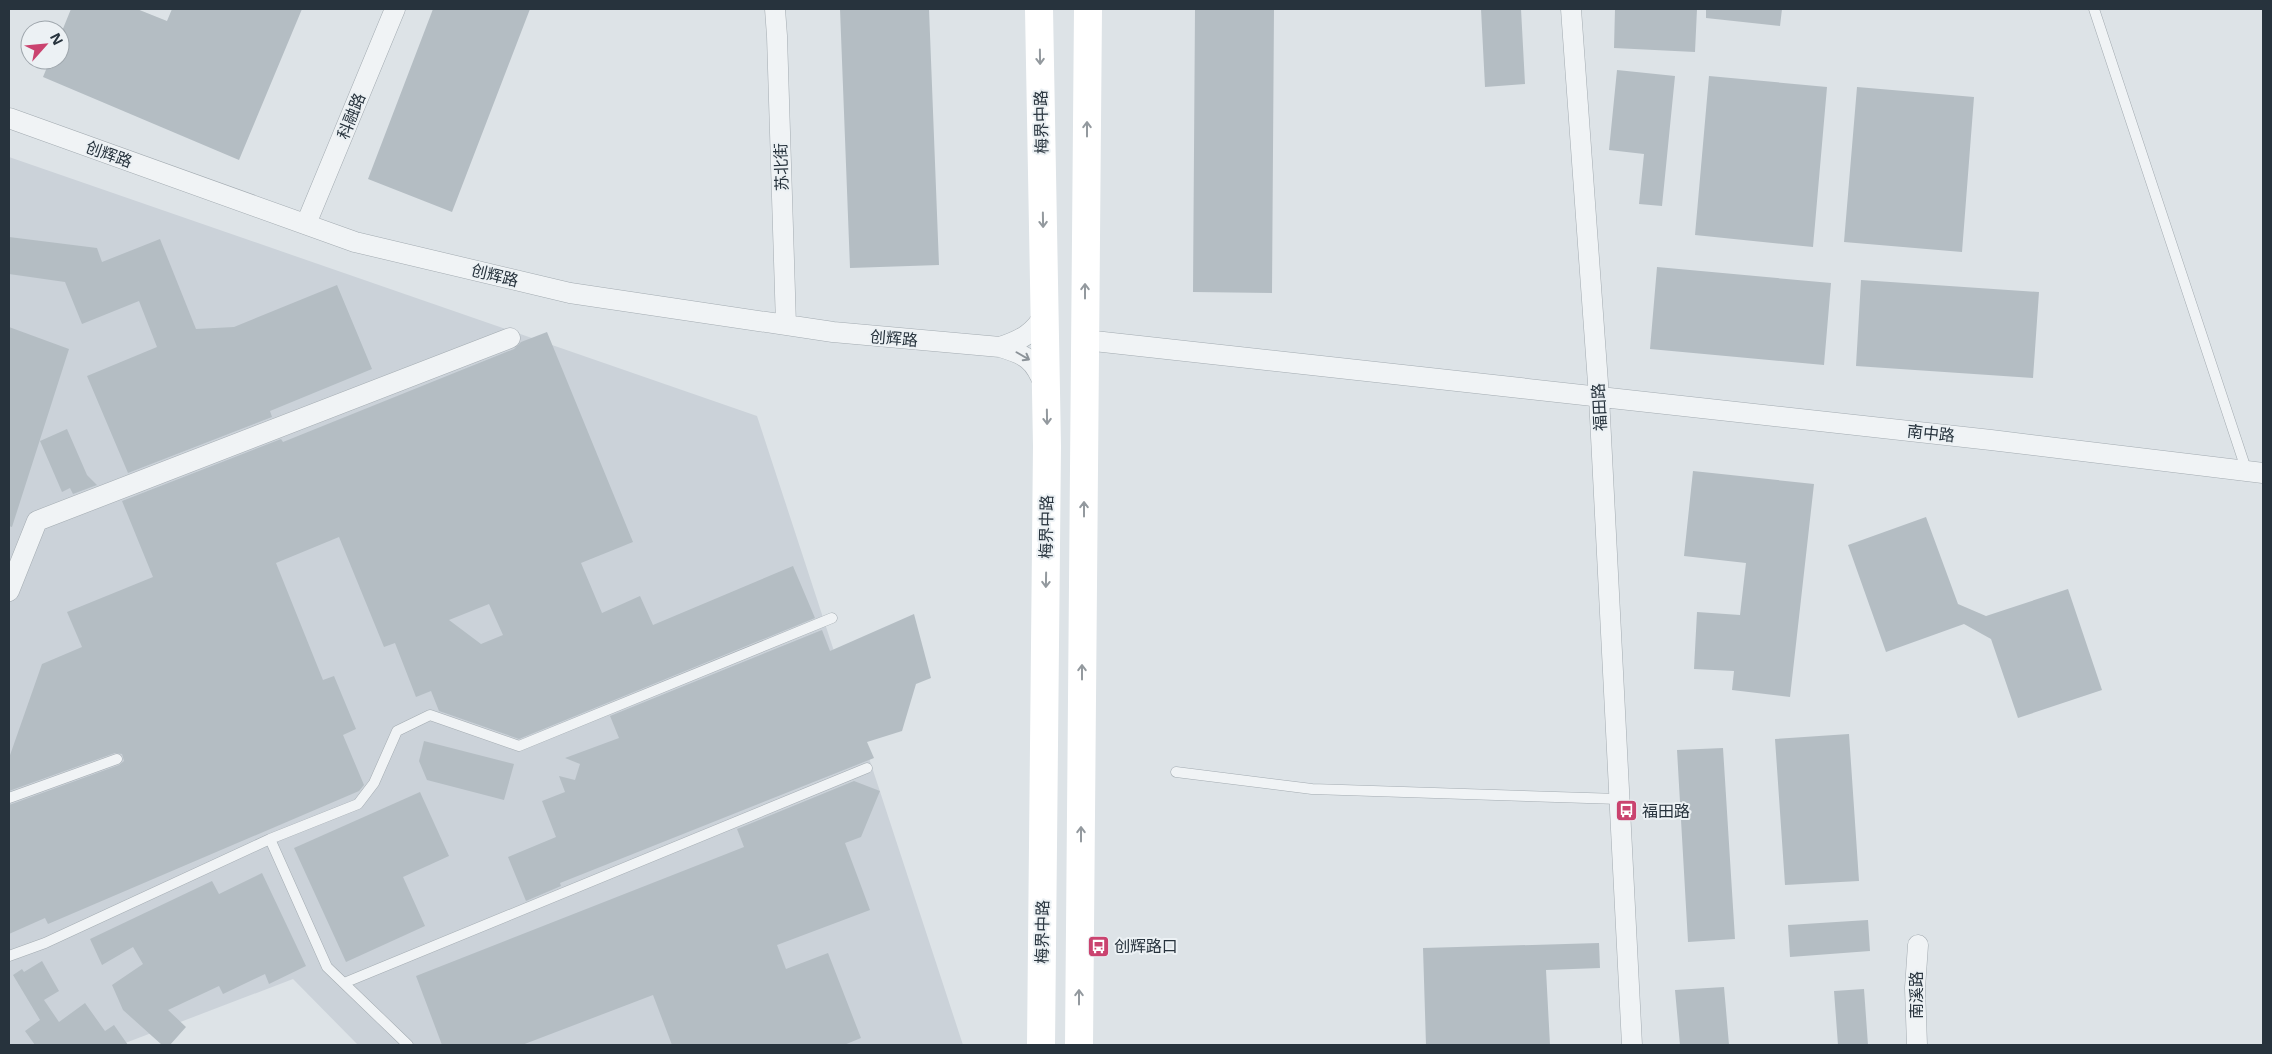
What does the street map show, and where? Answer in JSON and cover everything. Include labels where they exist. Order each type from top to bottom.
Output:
[{"type":"main road","name":"梅界中路","points":[[1039,9],[1046,390],[1041,1045]]},
{"type":"main road","points":[[1079,1045],[1088,9]]},
{"type":"street","name":"科融路","points":[[306,224],[395,9]]},
{"type":"street","name":"苏北街","points":[[774,9],[778,46],[786,325]]},
{"type":"street","name":"福田路","points":[[1571,9],[1599,397],[1632,1045]]},
{"type":"street","name":"创辉路","points":[[9,118],[355,242],[570,293],[833,332],[1000,347]]},
{"type":"street","points":[[1000,347],[1033,331],[1045,312]]},
{"type":"street","points":[[9,591],[37,521],[510,338]]},
{"type":"street","name":"南中路","points":[[1085,340],[2255,471]]},
{"type":"street","points":[[1000,347],[1029,359],[1039,371],[1046,390]]},
{"type":"street","name":"南溪路","points":[[1917,1045],[1915,988],[1918,945]]},
{"type":"lane","points":[[2094,9],[2255,471]]},
{"type":"lane","points":[[9,956],[45,943],[270,839],[358,804],[374,784],[397,731],[430,715],[519,746],[832,618]]},
{"type":"lane","points":[[9,798],[118,759]]},
{"type":"lane","points":[[344,983],[867,768]]},
{"type":"lane","points":[[1176,772],[1312,789],[1620,799]]},
{"type":"lane","points":[[270,839],[328,967],[408,1045]]},
{"type":"shaded area","points":[[9,157],[757,416],[963,1045],[358,1045],[293,979],[120,1045],[9,1045]]},
{"type":"building","points":[[71,9],[137,9],[167,21],[172,9],[302,9],[239,160],[43,77],[46,70],[70,70],[70,20],[67,20]]},
{"type":"building","points":[[433,9],[530,9],[452,212],[368,179]]},
{"type":"building","points":[[840,9],[929,9],[939,265],[850,268]]},
{"type":"building","points":[[1195,9],[1274,9],[1272,293],[1193,292]]},
{"type":"building","points":[[1481,9],[1521,9],[1525,84],[1485,87]]},
{"type":"building","points":[[1615,9],[1697,9],[1695,52],[1614,48]]},
{"type":"building","points":[[1706,9],[1782,9],[1780,26],[1706,18]]},
{"type":"building","points":[[1617,70],[1675,76],[1662,206],[1639,204],[1644,154],[1609,150]]},
{"type":"building","points":[[1709,76],[1827,87],[1813,247],[1695,235]]},
{"type":"building","points":[[1857,87],[1974,97],[1962,252],[1844,242]]},
{"type":"building","points":[[9,237],[97,248],[102,262],[160,239],[196,329],[234,327],[337,285],[372,369],[270,411],[272,417],[128,473],[87,376],[157,347],[139,301],[82,324],[65,282],[9,274]]},
{"type":"building","points":[[1657,267],[1831,283],[1824,365],[1650,349]]},
{"type":"building","points":[[1861,280],[2039,292],[2033,378],[1856,366]]},
{"type":"building","points":[[9,327],[69,349],[12,527],[9,526]]},
{"type":"building","points":[[547,332],[633,542],[581,563],[602,613],[640,596],[653,625],[793,566],[815,618],[519,739],[439,711],[431,691],[416,697],[395,643],[384,647],[339,537],[276,563],[323,680],[334,676],[356,729],[343,735],[364,785],[359,791],[48,924],[45,918],[9,934],[9,805],[119,765],[124,761],[122,754],[115,753],[9,791],[9,758],[42,664],[82,647],[67,612],[153,577],[122,501],[281,439],[283,442],[514,349],[521,342]],"holes":[[[489,604],[503,635],[481,644],[449,620]]]},
{"type":"building","points":[[67,429],[87,475],[97,485],[73,494],[70,488],[62,492],[40,441]]},
{"type":"building","points":[[1693,471],[1814,484],[1790,697],[1732,690],[1734,671],[1694,669],[1697,612],[1740,615],[1746,563],[1684,556]]},
{"type":"building","points":[[1926,517],[1958,604],[1986,616],[2068,589],[2102,690],[2018,718],[1991,639],[1964,624],[1886,652],[1848,545]]},
{"type":"building","points":[[914,614],[931,678],[916,684],[902,731],[867,742],[874,758],[560,883],[561,886],[526,901],[508,857],[556,837],[542,801],[565,792],[559,776],[575,780],[580,764],[565,758],[619,738],[610,716],[822,630],[830,651]]},
{"type":"building","points":[[1849,734],[1859,881],[1785,885],[1775,739]]},
{"type":"building","points":[[424,741],[514,764],[504,800],[427,780],[419,761]]},
{"type":"building","points":[[1723,748],[1735,939],[1688,942],[1677,750]]},
{"type":"building","points":[[854,781],[880,791],[861,837],[845,843],[870,910],[777,945],[786,969],[828,953],[861,1038],[844,1045],[672,1045],[653,995],[522,1045],[442,1045],[416,976],[744,847],[737,829]]},
{"type":"building","points":[[420,792],[449,856],[403,877],[425,926],[346,962],[294,848]]},
{"type":"building","points":[[262,873],[306,966],[269,984],[265,974],[223,994],[219,986],[168,1010],[186,1027],[170,1045],[162,1045],[123,1010],[112,985],[143,964],[133,947],[102,965],[90,939],[212,881],[219,894]]},
{"type":"building","points":[[1868,920],[1870,951],[1790,957],[1788,925]]},
{"type":"building","points":[[1599,943],[1600,968],[1546,970],[1550,1045],[1426,1045],[1423,948]]},
{"type":"building","points":[[42,961],[59,991],[44,1000],[59,1022],[85,1003],[105,1031],[114,1025],[128,1045],[35,1045],[25,1031],[40,1020],[13,975],[22,969],[24,972]]},
{"type":"building","points":[[1724,987],[1729,1045],[1680,1045],[1675,990]]},
{"type":"building","points":[[1864,989],[1868,1045],[1838,1045],[1834,991]]},
{"type":"place","name":"福田路","points":[[1626,811]]},
{"type":"place","name":"创辉路口","points":[[1098,946]]}]
